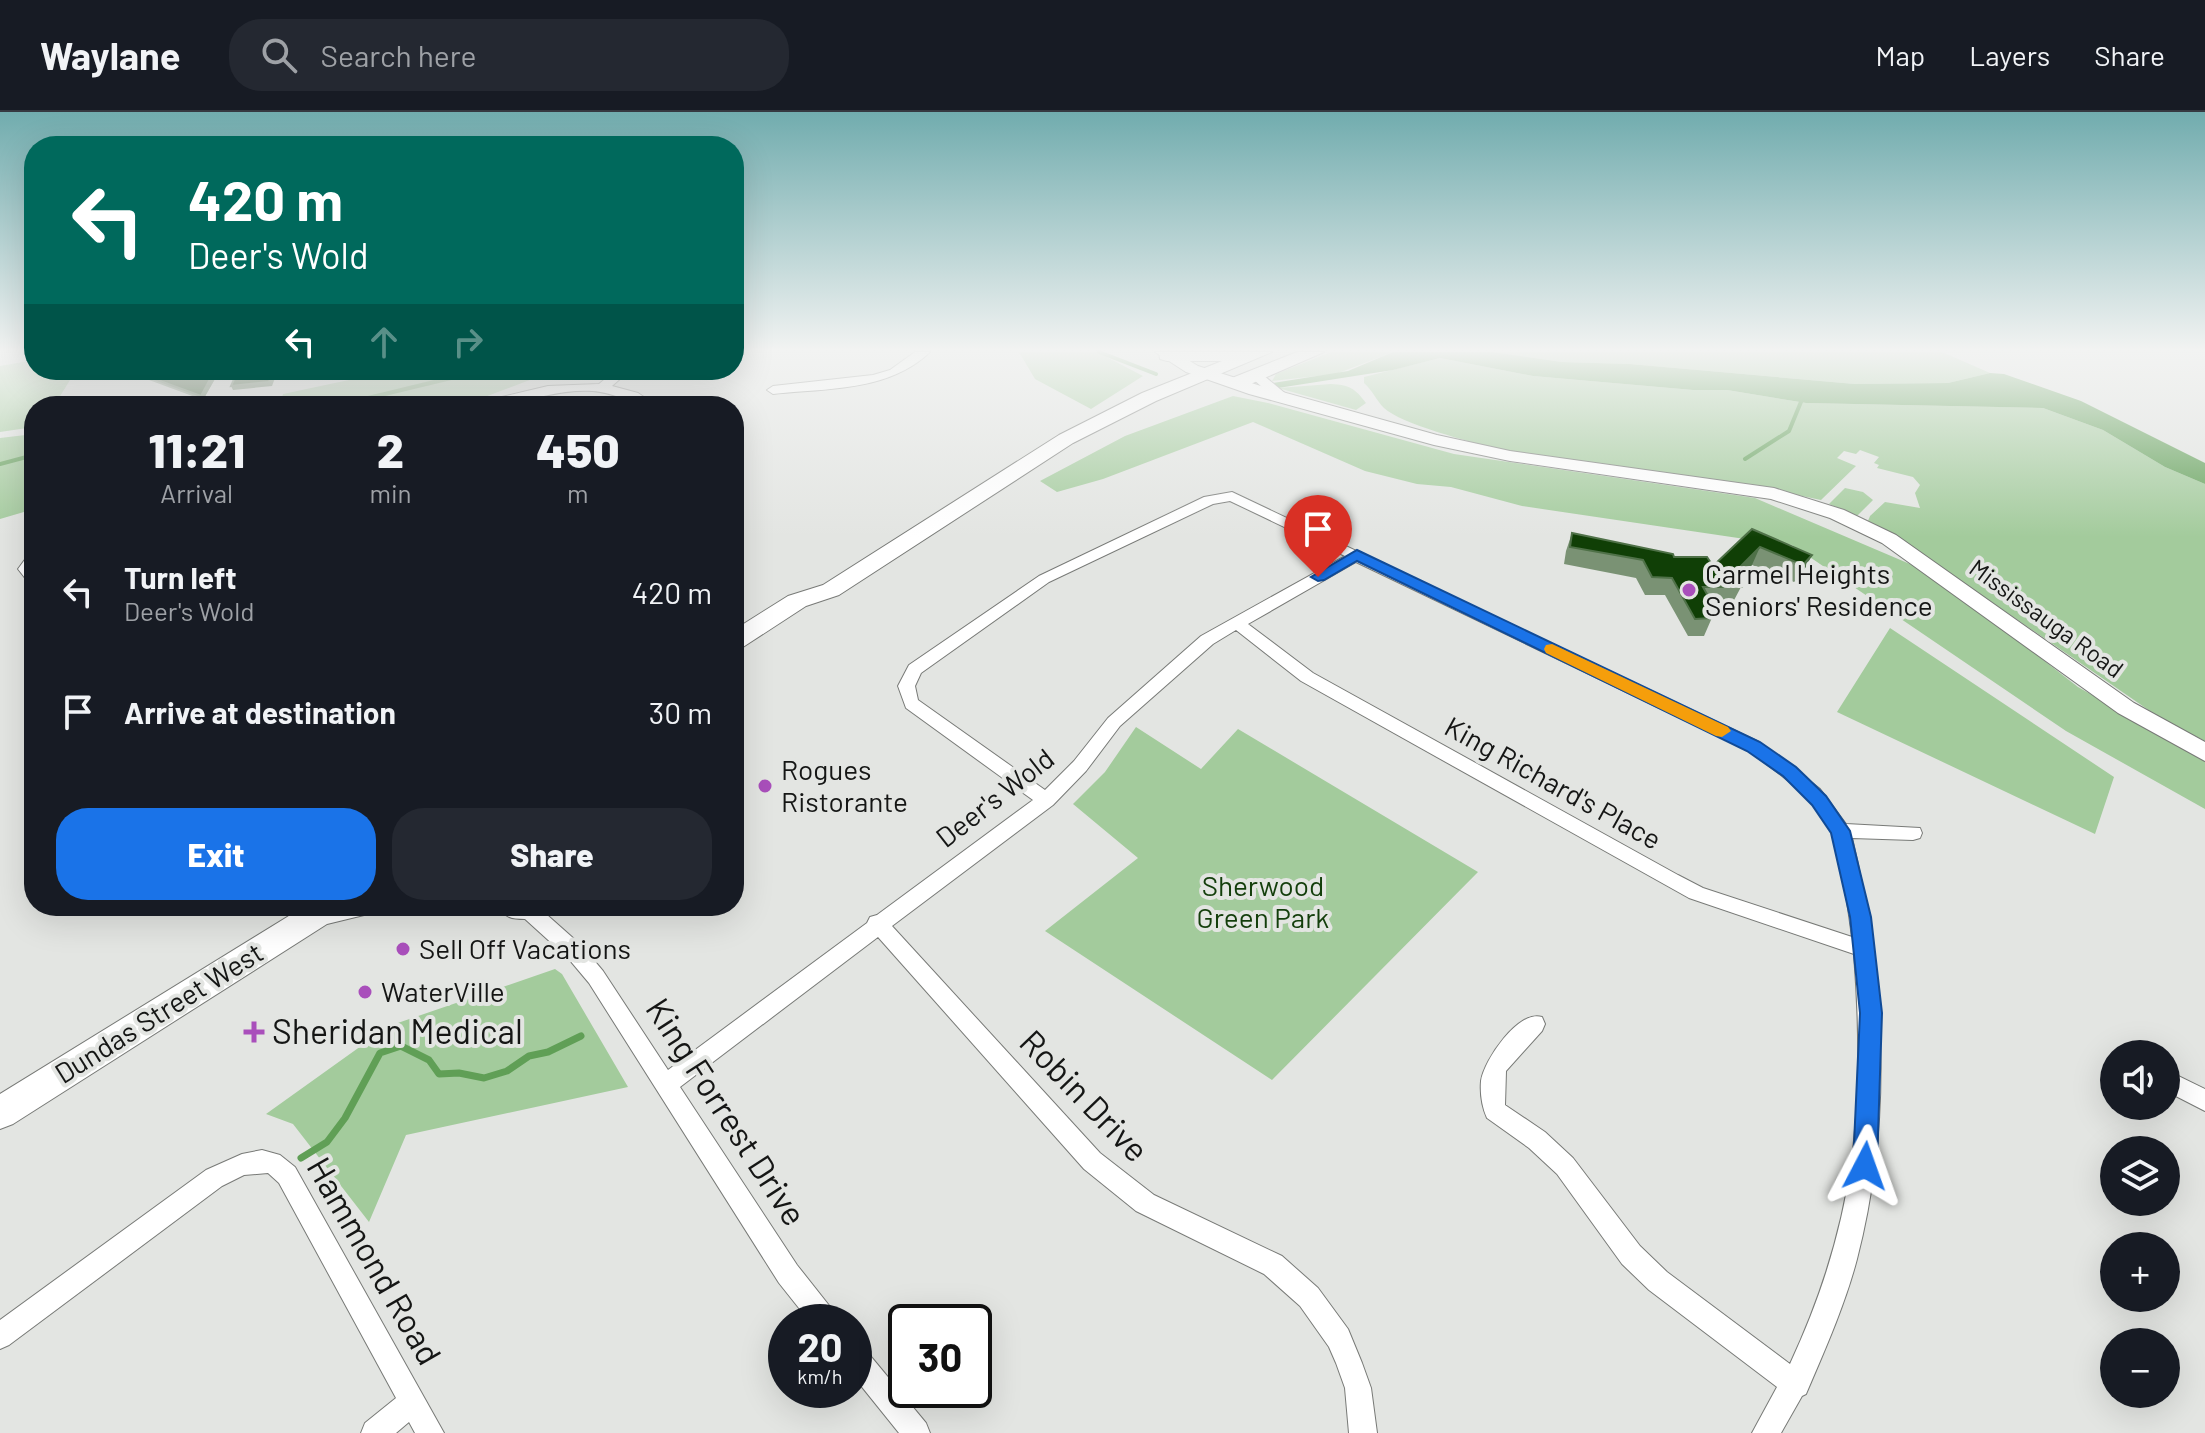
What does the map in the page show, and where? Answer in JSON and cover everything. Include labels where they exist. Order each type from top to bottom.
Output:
[{"type":"main road","points":[[744,635],[797,601],[831,590],[1020,471],[1033,458],[1119,414]]},
{"type":"main road","points":[[1020,471],[1048,464],[1110,433],[1159,414]]},
{"type":"main road","name":"Mississauga Road","points":[[1342,414],[1473,449],[1774,494],[1837,514],[1889,539],[2114,700],[2205,753]]},
{"type":"main road","points":[[744,655],[818,607],[831,590]]},
{"type":"main road","name":"Dundas Street West","points":[[0,1113],[312,916]]},
{"type":"street","points":[[1046,800],[912,704],[905,683],[915,669],[1044,579],[1209,500],[1232,496],[1753,746],[1789,771],[1819,801],[1840,831],[1860,917],[1871,1013],[1864,1188],[1836,1295],[1797,1385],[1766,1433]]},
{"type":"street","name":"Deer's Wold","points":[[664,1086],[877,923],[1046,800],[1080,766],[1114,722],[1207,640],[1357,555]]},
{"type":"street","name":"King Richard's Place","points":[[1237,623],[1307,677],[1696,893],[1864,949]]},
{"type":"street","points":[[1840,831],[1913,833]]},
{"type":"street","name":"King Forrest Drive","points":[[532,916],[575,952],[596,977],[788,1274],[812,1304]]},
{"type":"street","name":"Robin Drive","points":[[877,923],[1101,1169],[1164,1214],[1273,1265],[1309,1297],[1339,1338],[1349,1363],[1358,1388],[1363,1433]]},
{"type":"street","points":[[1534,1024],[1507,1052],[1492,1075],[1489,1087],[1495,1111],[1537,1140],[1565,1166],[1631,1255],[1658,1281],[1797,1385]]},
{"type":"street","points":[[2180,1088],[2205,1101]]},
{"type":"street","name":"Hammond Road","points":[[0,1336],[214,1178],[248,1162],[268,1161],[280,1165],[287,1175],[430,1433]]},
{"type":"street","points":[[872,1378],[916,1433]]},
{"type":"street","points":[[375,1433],[412,1402]]},
{"type":"green space","points":[[0,414],[24,414],[24,428],[0,432]]},
{"type":"green space","points":[[1185,414],[1307,414],[1454,454],[1755,498],[1931,573],[2078,687],[2205,759],[2205,809],[2066,731],[1792,545],[1749,536],[1745,539],[1522,506],[1451,487],[1417,484],[1365,471],[1253,422],[1103,479],[1057,492],[1040,481],[1125,436]]},
{"type":"green space","points":[[1393,414],[2058,414],[2103,430],[2165,467],[2205,484],[2205,741],[2163,720],[1903,541],[1868,521],[1885,502],[1920,508],[1915,493],[1920,485],[1913,477],[1877,468],[1879,465],[1874,463],[1879,457],[1860,450],[1856,454],[1844,451],[1837,458],[1856,466],[1821,500],[1497,449],[1437,432]]},
{"type":"green space","points":[[24,435],[24,512],[0,519],[0,438]]},
{"type":"green space","points":[[1845,488],[1863,492],[1873,500],[1857,516],[1829,504]]},
{"type":"green space","points":[[1890,628],[2114,777],[2095,834],[1837,712]]},
{"type":"green space","name":"Sherwood Green Park","points":[[1136,727],[1201,769],[1238,729],[1478,872],[1272,1080],[1045,931],[1138,858],[1073,804],[1105,772]]},
{"type":"green space","points":[[555,969],[562,974],[628,1087],[406,1135],[369,1222],[293,1124],[266,1114],[389,1026]]},
{"type":"shaded area","points":[[2058,414],[2106,414],[2205,463],[2205,484],[2165,467],[2103,430]]},
{"type":"building","points":[[1752,529],[1812,555],[1803,565],[1760,547],[1739,568],[1745,571],[1736,579],[1741,587],[1703,587],[1715,609],[1712,609],[1714,613],[1708,612],[1712,618],[1695,619],[1672,578],[1652,577],[1643,560],[1570,547],[1572,533],[1673,554],[1674,557],[1707,557],[1713,566]]},
{"type":"waterway","points":[[1745,459],[1789,431],[1796,414]]},
{"type":"waterway","points":[[0,464],[24,458]]},
{"type":"waterway","points":[[301,1158],[327,1142],[345,1118],[380,1053],[401,1046],[429,1060],[439,1074],[459,1073],[484,1078],[507,1071],[529,1056],[548,1052],[581,1036]]},
{"type":"slow traffic","points":[[1552,649],[1722,731]]},
{"type":"place","name":"Carmel Heights Seniors' Residence","points":[[1689,590]]},
{"type":"place","name":"Rogues Ristorante","points":[[765,786]]},
{"type":"place","name":"Sell Off Vacations","points":[[403,949]]},
{"type":"place","name":"WaterVille","points":[[365,992]]},
{"type":"place","name":"Sheridan Medical","points":[[254,1032]]},
{"type":"route","points":[[1318,577],[1357,555],[1753,746],[1789,771],[1819,801],[1840,831],[1860,917],[1871,1013],[1865,1166]]}]
